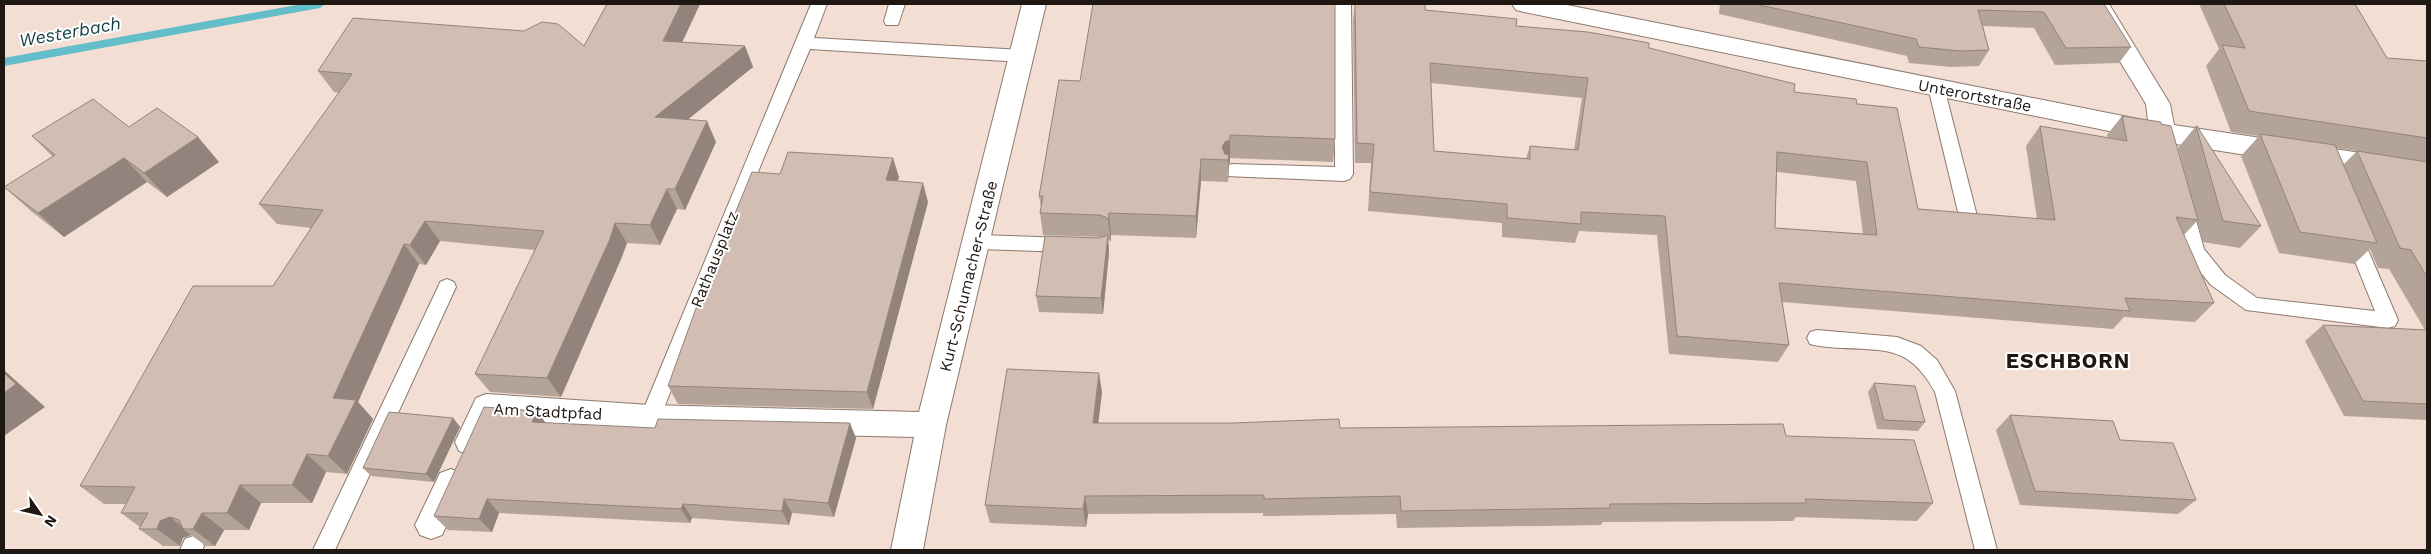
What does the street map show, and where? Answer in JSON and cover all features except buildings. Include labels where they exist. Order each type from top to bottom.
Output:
[{"type":"street","name":"Kurt-Schumacher-Straße","points":[[907,550],[931,425],[1034,4]]},
{"type":"street","name":"Unterortstraße","points":[[1524,4],[1936,87],[2166,142],[2325,166],[2427,173]]},
{"type":"street","points":[[2097,4],[2158,104],[2166,142]]},
{"type":"street","name":"Am Stadtpfad","points":[[431,525],[486,407],[650,418]]},
{"type":"street","points":[[650,418],[931,425]]},
{"type":"lane","name":"Rathausplatz","points":[[650,418],[819,4]]},
{"type":"lane","points":[[892,21],[898,4]]},
{"type":"lane","points":[[1232,172],[1344,174],[1343,4]]},
{"type":"lane","points":[[804,43],[1022,56]]},
{"type":"lane","points":[[1936,87],[1968,216]]},
{"type":"lane","points":[[2178,188],[2195,252],[2218,280],[2254,306],[2388,320],[2347,220]]},
{"type":"lane","points":[[976,242],[1082,245]]},
{"type":"lane","points":[[324,550],[447,287]]},
{"type":"lane","points":[[1817,338],[1907,348],[1922,358],[1936,373],[1945,392],[1986,550]]},
{"type":"waterway","name":"Westerbach","points":[[4,62],[320,4]]},
{"type":"district","name":"ESCHBORN","points":[[2068,361]]}]
